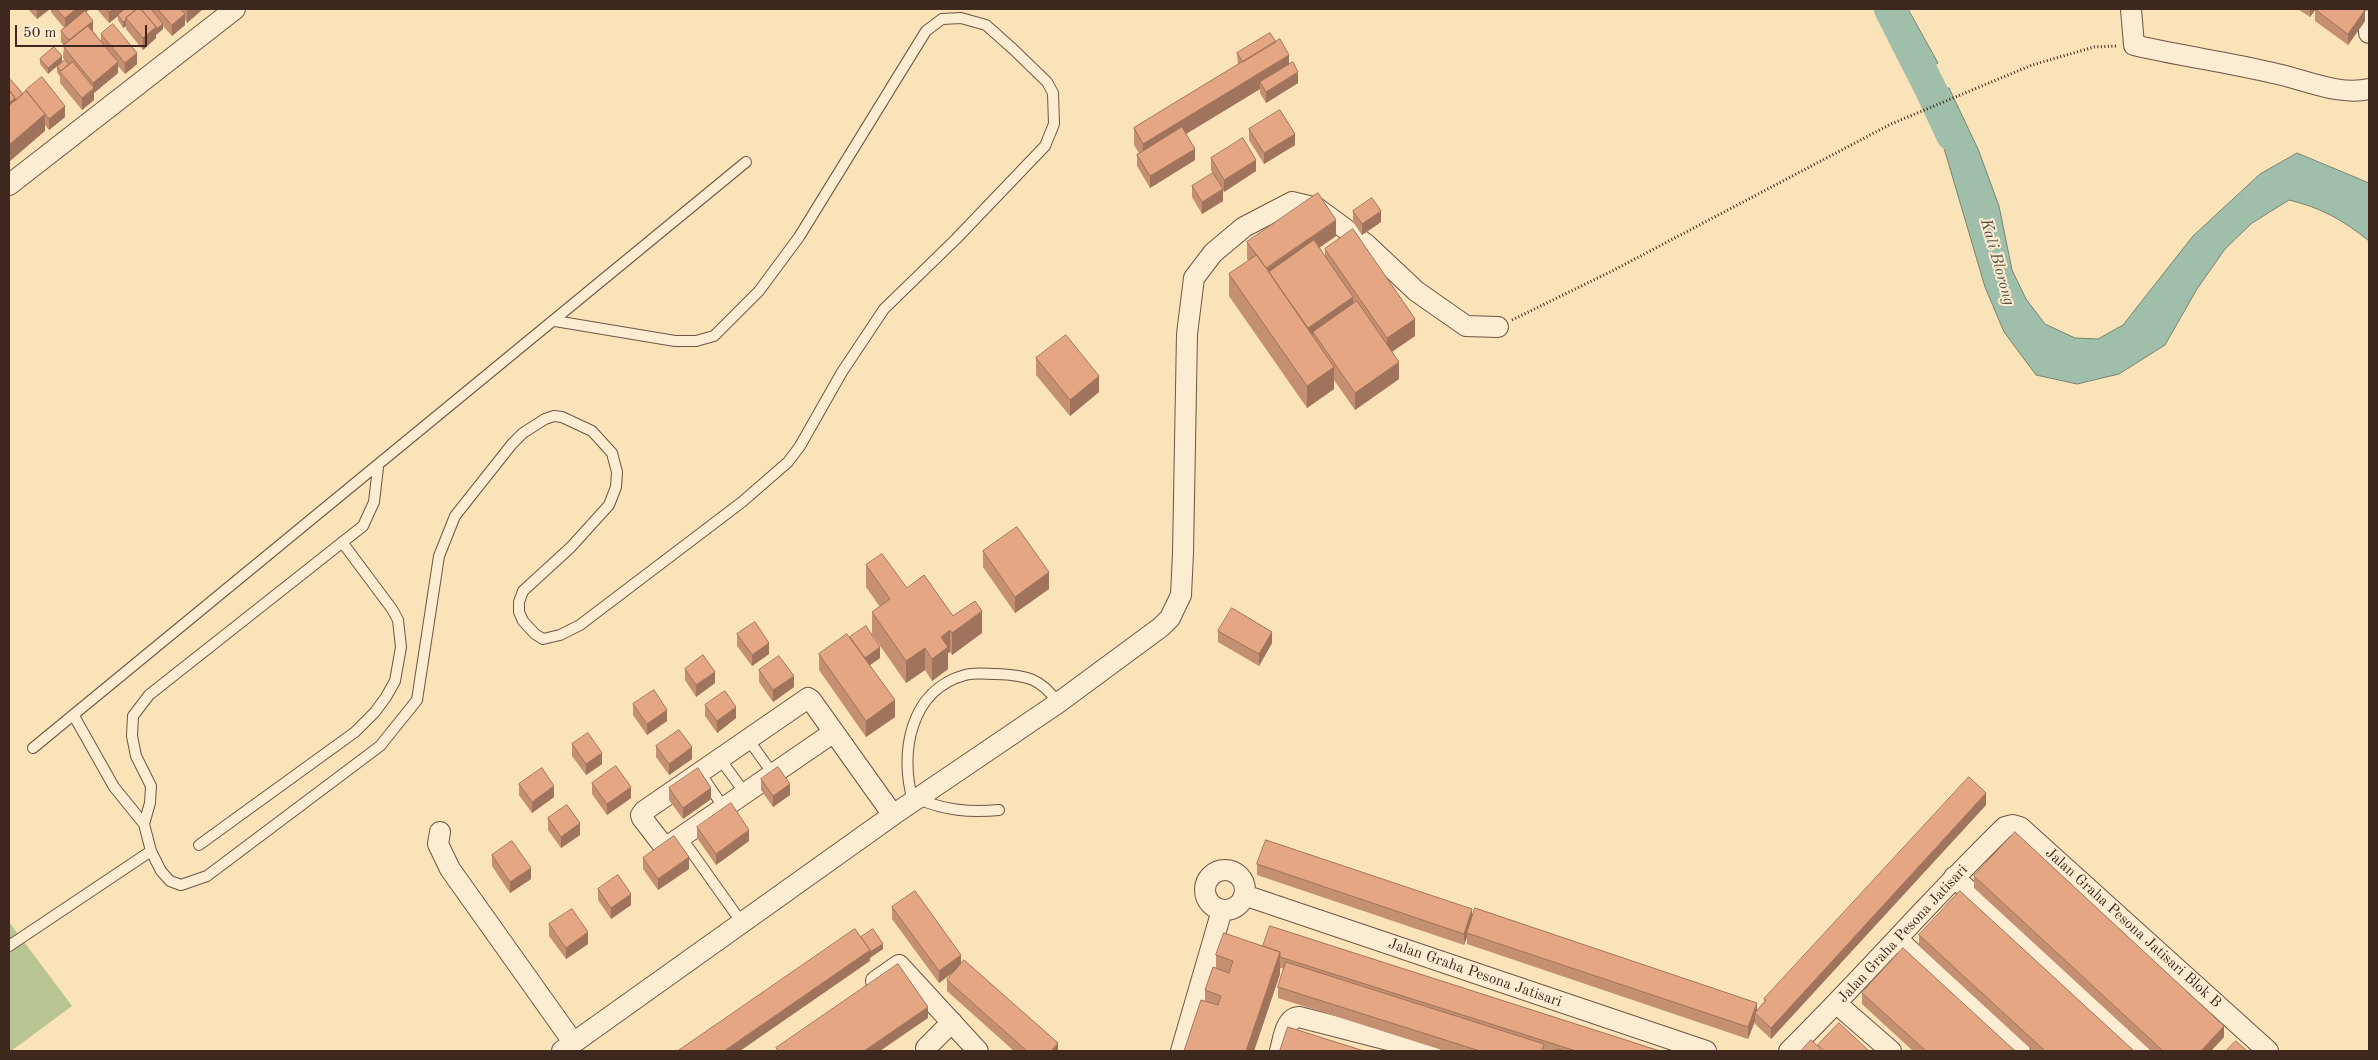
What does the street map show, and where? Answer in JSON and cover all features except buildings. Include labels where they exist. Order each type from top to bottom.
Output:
[{"type":"street","points":[[10,181],[235,9]]},
{"type":"street","points":[[2131,9],[2134,45],[2272,73],[2348,91],[2369,89]]},
{"type":"street","points":[[2369,20],[2369,33]]},
{"type":"street","points":[[440,832],[438,844],[450,869],[568,1047],[893,815],[1058,704],[1161,627],[1170,618],[1180,595],[1183,553],[1187,334],[1194,278],[1213,252],[1244,227],[1292,202],[1317,208],[1366,244],[1416,291],[1466,326],[1498,327]]},
{"type":"street","points":[[834,732],[665,846],[641,815],[808,698],[834,732],[893,815]]},
{"type":"street","name":"Jalan Graha Pesona Jatisari","points":[[1789,1051],[1837,1004],[1954,877],[2005,827],[2013,824],[2020,827]]},
{"type":"street","name":"Jalan Graha Pesona Jatisari Blok B","points":[[2020,827],[2240,1037],[2268,1051]]},
{"type":"street","points":[[1227,869],[1240,876],[1244,882],[1244,896],[1236,907],[1222,910],[1215,908],[1206,898],[1205,884],[1213,873],[1227,869]]},
{"type":"street","points":[[1954,877],[2141,1051]]},
{"type":"street","name":"Jalan Graha Pesona Jatisari","points":[[1244,896],[1706,1051]]},
{"type":"street","points":[[1181,1051],[1222,910]]},
{"type":"street","points":[[1897,939],[2020,1051]]},
{"type":"street","points":[[860,992],[899,965],[978,1051]]},
{"type":"street","points":[[1837,1004],[1890,1051]]},
{"type":"street","points":[[1280,1051],[1289,1022],[1299,1017],[1431,1051]]},
{"type":"street","points":[[927,1050],[952,1022]]},
{"type":"lane","points":[[74,716],[114,787],[144,824],[151,851],[161,871],[170,881],[181,885],[207,876],[380,746],[416,700],[439,556],[455,516],[512,444],[538,424],[554,416],[562,417],[592,431],[612,453],[617,472],[616,487],[609,505],[571,547],[523,591],[519,602],[519,612],[523,621],[534,634],[544,639],[560,635],[580,625],[742,502],[788,462],[800,446],[842,372],[884,309],[956,239],[1045,146],[1054,124],[1053,93],[1047,82],[986,25],[961,18],[942,19],[926,31],[799,237],[759,291],[714,336],[696,341],[675,341],[555,321]]},
{"type":"lane","points":[[33,748],[378,467],[746,162]]},
{"type":"lane","points":[[144,824],[150,803],[150,786],[136,756],[132,736],[133,716],[149,695],[363,526],[374,502],[378,467]]},
{"type":"lane","points":[[199,845],[355,732],[375,712],[395,681],[401,647],[398,620],[342,542]]},
{"type":"lane","points":[[999,810],[975,813],[956,811],[915,800],[908,786],[907,753],[916,714],[934,692],[950,680],[967,674],[1004,674],[1040,682],[1048,689],[1058,704]]},
{"type":"lane","points":[[748,739],[773,774]]},
{"type":"lane","points":[[720,758],[745,793]]},
{"type":"lane","points":[[700,772],[724,808]]},
{"type":"lane","points":[[681,837],[742,923]]},
{"type":"lane","points":[[9,946],[151,851]]},
{"type":"path","points":[[1498,327],[1614,270],[1891,124],[1970,89],[2032,65],[2094,47],[2134,45]]},
{"type":"shaded area","points":[[9,922],[72,1006],[11,1051],[9,1051]]},
{"type":"water","points":[[1874,9],[1908,9],[1938,63],[1915,76]]},
{"type":"water","points":[[1949,88],[1978,149],[1999,206],[2012,270],[2026,299],[2045,324],[2075,338],[2098,339],[2123,325],[2193,236],[2260,174],[2297,153],[2369,183],[2369,241],[2332,216],[2289,200],[2252,223],[2225,249],[2197,289],[2165,345],[2119,374],[2077,384],[2036,375],[2004,332],[1985,287],[1941,138],[1922,102]]},
{"type":"waterway","name":"Kali Blorong","points":[[1890,9],[1952,135]]}]
